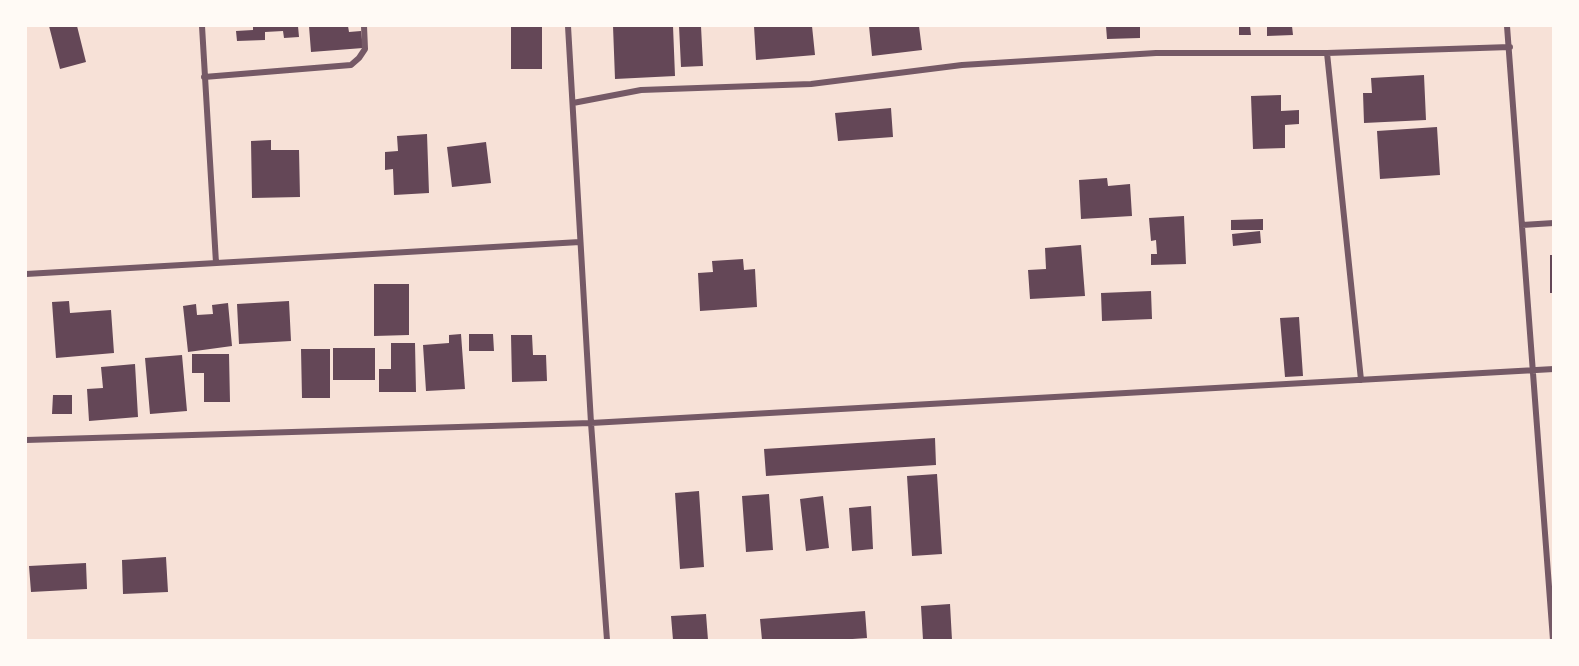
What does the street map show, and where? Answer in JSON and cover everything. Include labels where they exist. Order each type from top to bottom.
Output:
[{"type":"street","points":[[202,26],[216,263]]},
{"type":"street","points":[[204,77],[351,65],[365,49],[364,26]]},
{"type":"street","points":[[568,26],[591,423],[607,640]]},
{"type":"street","points":[[1507,26],[1553,640]]},
{"type":"street","points":[[573,103],[641,90],[811,84],[962,65],[1156,53],[1327,53],[1510,47]]},
{"type":"street","points":[[1327,53],[1361,380]]},
{"type":"street","points":[[1522,225],[1554,223]]},
{"type":"street","points":[[26,274],[580,242]]},
{"type":"street","points":[[26,440],[591,423],[1554,369]]},
{"type":"building","points":[[49,26],[77,26],[86,62],[60,69]]},
{"type":"building","points":[[253,26],[298,26],[299,37],[284,38],[283,31],[265,32],[265,40],[237,41],[236,31],[253,30]]},
{"type":"building","points":[[309,26],[348,26],[349,32],[361,31],[363,48],[311,52]]},
{"type":"building","points":[[511,26],[542,26],[542,69],[511,69]]},
{"type":"building","points":[[613,26],[673,26],[675,76],[615,79]]},
{"type":"building","points":[[679,26],[701,26],[703,66],[681,67]]},
{"type":"building","points":[[754,26],[812,26],[815,55],[756,60]]},
{"type":"building","points":[[869,26],[919,26],[922,50],[872,56]]},
{"type":"building","points":[[1106,26],[1140,26],[1140,38],[1107,39]]},
{"type":"building","points":[[1239,26],[1250,26],[1251,35],[1239,35]]},
{"type":"building","points":[[1267,26],[1292,26],[1293,35],[1267,36]]},
{"type":"building","points":[[1424,75],[1426,120],[1364,123],[1363,93],[1372,93],[1371,78]]},
{"type":"building","points":[[1281,95],[1281,111],[1299,110],[1299,124],[1285,125],[1285,148],[1253,149],[1251,96]]},
{"type":"building","points":[[891,108],[893,137],[838,141],[835,113]]},
{"type":"building","points":[[1437,127],[1440,175],[1380,179],[1377,131]]},
{"type":"building","points":[[427,134],[429,193],[394,195],[393,169],[385,170],[385,152],[398,151],[397,136]]},
{"type":"building","points":[[271,140],[271,150],[299,150],[300,197],[252,198],[251,141]]},
{"type":"building","points":[[486,142],[491,183],[452,187],[447,147]]},
{"type":"building","points":[[1107,178],[1108,186],[1130,184],[1132,216],[1081,219],[1079,180]]},
{"type":"building","points":[[1184,216],[1186,264],[1151,265],[1151,254],[1157,254],[1156,240],[1151,241],[1149,218]]},
{"type":"building","points":[[1263,219],[1263,230],[1231,230],[1231,220]]},
{"type":"building","points":[[1260,231],[1261,243],[1233,246],[1232,234]]},
{"type":"building","points":[[1081,245],[1085,296],[1030,299],[1028,270],[1046,269],[1045,248]]},
{"type":"building","points":[[1550,255],[1554,255],[1554,293],[1550,293]]},
{"type":"building","points":[[743,259],[744,270],[755,269],[757,307],[700,311],[698,273],[713,272],[712,261]]},
{"type":"building","points":[[374,284],[409,284],[409,335],[374,336]]},
{"type":"building","points":[[1151,291],[1152,319],[1102,321],[1101,293]]},
{"type":"building","points":[[69,301],[70,313],[111,310],[114,353],[56,358],[52,302]]},
{"type":"building","points":[[289,301],[291,341],[239,344],[237,304]]},
{"type":"building","points":[[228,303],[232,346],[188,352],[183,306],[196,304],[197,315],[213,314],[212,305]]},
{"type":"building","points":[[1299,317],[1303,376],[1285,377],[1280,318]]},
{"type":"building","points":[[461,334],[465,389],[426,391],[423,345],[449,343],[449,335]]},
{"type":"building","points":[[469,334],[493,334],[494,351],[469,351]]},
{"type":"building","points":[[511,335],[532,335],[533,355],[546,355],[547,381],[512,382]]},
{"type":"building","points":[[391,343],[415,343],[416,392],[379,392],[379,369],[391,369]]},
{"type":"building","points":[[333,348],[375,348],[375,380],[333,380]]},
{"type":"building","points":[[301,349],[330,349],[330,398],[302,398]]},
{"type":"building","points":[[192,354],[229,354],[230,402],[204,402],[204,373],[192,373]]},
{"type":"building","points":[[182,355],[187,411],[150,414],[145,358]]},
{"type":"building","points":[[135,364],[138,417],[89,421],[87,389],[103,388],[101,367]]},
{"type":"building","points":[[53,395],[72,395],[72,414],[52,414]]},
{"type":"building","points":[[935,438],[936,465],[766,476],[764,449]]},
{"type":"building","points":[[937,474],[942,554],[912,556],[907,476]]},
{"type":"building","points":[[699,491],[704,567],[680,569],[675,493]]},
{"type":"building","points":[[769,494],[773,550],[746,552],[742,496]]},
{"type":"building","points":[[823,496],[829,548],[806,551],[800,499]]},
{"type":"building","points":[[871,506],[873,549],[852,551],[849,508]]},
{"type":"building","points":[[166,557],[168,592],[123,594],[122,560]]},
{"type":"building","points":[[86,563],[87,589],[31,592],[29,566]]},
{"type":"building","points":[[950,604],[952,640],[923,640],[921,606]]},
{"type":"building","points":[[865,611],[867,638],[762,640],[760,619]]},
{"type":"building","points":[[706,614],[708,640],[673,640],[671,616]]}]
